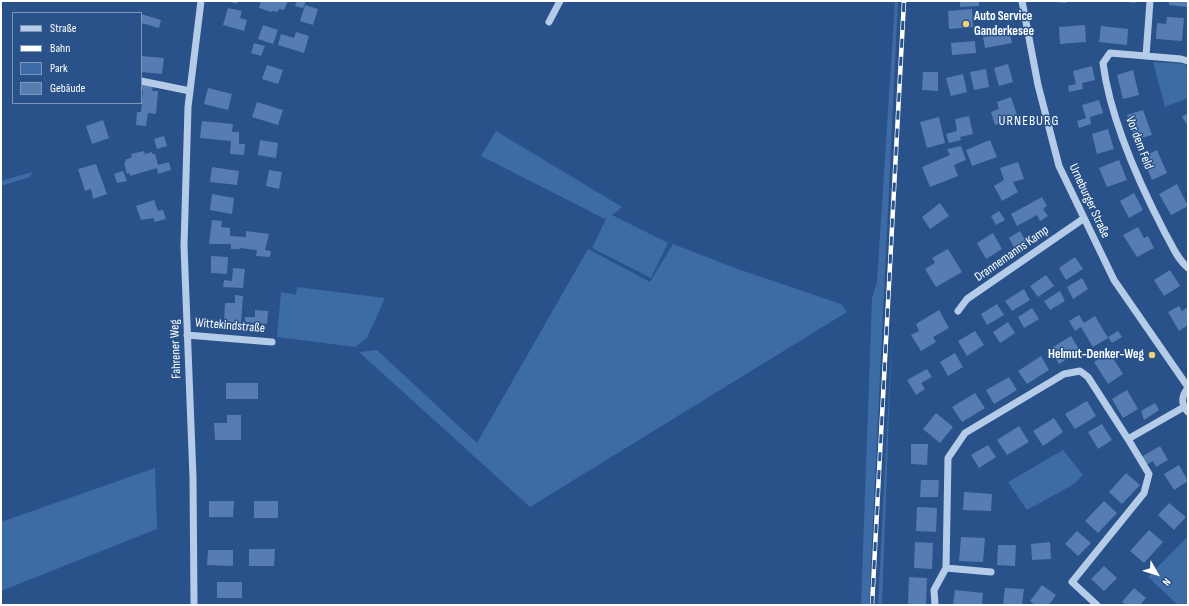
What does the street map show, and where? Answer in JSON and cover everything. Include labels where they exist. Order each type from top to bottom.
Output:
[{"type":"street","name":"Fahrener Weg","points":[[194,605],[193,478],[184,239],[186,145],[190,91],[201,1]]},
{"type":"street","points":[[549,22],[560,1]]},
{"type":"street","name":"Urneburger Straße","points":[[1022,1],[1038,85],[1059,166],[1083,219],[1114,280],[1188,388]]},
{"type":"street","points":[[1146,56],[1150,1]]},
{"type":"street","name":"Vor dem Feld","points":[[1188,61],[1181,59],[1110,53],[1103,63],[1105,81],[1121,133],[1153,210],[1180,262],[1188,268]]},
{"type":"street","points":[[142,81],[190,91]]},
{"type":"street","name":"Drannemanns Kamp","points":[[958,311],[967,299],[1083,219]]},
{"type":"street","name":"Wittekindstraße","points":[[187,335],[272,342]]},
{"type":"street","points":[[935,605],[934,590],[946,568],[948,458],[965,433],[1064,374],[1080,371],[1088,377],[1149,474],[1144,494],[1072,582],[1097,605]]},
{"type":"street","points":[[1128,439],[1186,410],[1183,398],[1188,388]]},
{"type":"street","points":[[946,568],[991,572]]},
{"type":"green space","points":[[895,1],[898,1],[869,605],[861,605],[872,298],[877,282]]},
{"type":"green space","points":[[1153,62],[1185,64],[1188,70],[1188,98],[1165,107]]},
{"type":"green space","points":[[496,131],[622,207],[612,215],[668,243],[651,278],[592,248],[607,217],[605,219],[481,156]]},
{"type":"green space","points":[[32,172],[30,177],[1,186],[1,181]]},
{"type":"green space","points":[[673,244],[735,268],[841,304],[847,312],[530,507],[359,352],[377,350],[477,443],[588,249],[650,282]]},
{"type":"green space","points":[[297,287],[385,298],[367,338],[355,347],[277,337],[281,292],[296,295]]},
{"type":"green space","points":[[892,332],[882,605],[878,605]]},
{"type":"green space","points":[[1063,450],[1083,475],[1074,484],[1027,510],[1008,482]]},
{"type":"green space","points":[[155,468],[157,529],[1,591],[1,522]]},
{"type":"green space","points":[[1188,536],[1188,605],[1178,605],[1148,577]]},
{"type":"building","points":[[228,1],[237,1],[237,4]]},
{"type":"building","points":[[261,1],[288,1],[284,10],[279,9],[278,12],[271,12],[259,8]]},
{"type":"building","points":[[297,1],[306,1],[303,8],[295,6]]},
{"type":"building","points":[[960,1],[979,1],[979,6],[960,7]]},
{"type":"building","points":[[1066,1],[1066,3],[1055,2]]},
{"type":"building","points":[[1121,1],[1135,1],[1135,3]]},
{"type":"building","points":[[1169,1],[1188,1],[1187,7],[1169,5]]},
{"type":"building","points":[[305,5],[318,9],[313,25],[300,21]]},
{"type":"building","points":[[228,8],[242,11],[240,18],[247,20],[244,31],[223,25]]},
{"type":"building","points":[[972,9],[973,27],[949,29],[948,11]]},
{"type":"building","points":[[142,14],[161,20],[159,28],[142,23]]},
{"type":"building","points":[[1167,17],[1184,18],[1182,41],[1156,39],[1157,23],[1166,24]]},
{"type":"building","points":[[263,25],[278,30],[273,44],[258,39]]},
{"type":"building","points":[[1085,25],[1086,42],[1060,44],[1059,27]]},
{"type":"building","points":[[1101,26],[1128,29],[1127,45],[1099,42]]},
{"type":"building","points":[[1009,27],[1012,43],[985,48],[983,37],[995,35],[994,30]]},
{"type":"building","points":[[296,32],[309,36],[304,53],[278,45],[281,34],[294,38]]},
{"type":"building","points":[[975,41],[976,53],[952,55],[951,43]]},
{"type":"building","points":[[254,43],[265,46],[261,56],[251,53]]},
{"type":"building","points":[[142,56],[164,58],[162,74],[142,72]]},
{"type":"building","points":[[1008,64],[1013,82],[999,86],[994,68]]},
{"type":"building","points":[[267,65],[283,70],[278,84],[262,79]]},
{"type":"building","points":[[1092,66],[1095,80],[1082,83],[1083,89],[1069,92],[1068,86],[1076,84],[1073,71]]},
{"type":"building","points":[[986,69],[989,87],[974,90],[970,72]]},
{"type":"building","points":[[1133,70],[1139,95],[1123,99],[1117,75]]},
{"type":"building","points":[[923,72],[938,72],[938,91],[922,90]]},
{"type":"building","points":[[963,74],[967,92],[951,96],[946,78]]},
{"type":"building","points":[[142,84],[153,86],[152,91],[158,91],[156,114],[148,113],[146,126],[136,125],[137,112],[141,112],[143,90]]},
{"type":"building","points":[[208,88],[232,94],[228,110],[204,104]]},
{"type":"building","points":[[1011,97],[1018,118],[995,125],[991,112],[999,109],[997,102]]},
{"type":"building","points":[[1099,100],[1103,113],[1090,117],[1091,124],[1079,128],[1077,121],[1086,118],[1082,105]]},
{"type":"building","points":[[257,102],[283,110],[278,125],[252,117]]},
{"type":"building","points":[[1143,110],[1152,135],[1135,140],[1127,115]]},
{"type":"building","points":[[1188,113],[1188,126],[1182,117]]},
{"type":"building","points":[[969,116],[973,134],[960,137],[961,140],[949,143],[946,134],[957,131],[955,119]]},
{"type":"building","points":[[939,117],[945,143],[927,148],[920,122]]},
{"type":"building","points":[[103,120],[109,138],[92,144],[86,126]]},
{"type":"building","points":[[202,121],[233,124],[232,132],[239,132],[239,144],[245,144],[244,155],[230,154],[231,141],[200,138]]},
{"type":"building","points":[[1108,129],[1114,149],[1097,154],[1092,134]]},
{"type":"building","points":[[164,136],[167,146],[157,149],[154,139]]},
{"type":"building","points":[[260,140],[278,143],[276,158],[258,155]]},
{"type":"building","points":[[990,140],[997,157],[972,166],[966,150]]},
{"type":"building","points":[[961,146],[966,160],[954,165],[958,176],[930,187],[922,167],[950,155],[947,149]]},
{"type":"building","points":[[1157,150],[1167,173],[1152,180],[1142,157]]},
{"type":"building","points":[[144,151],[145,154],[152,152],[152,154],[155,154],[158,165],[169,162],[171,170],[158,174],[157,168],[130,176],[130,173],[127,174],[124,163],[126,162],[125,160],[132,157],[131,154]]},
{"type":"building","points":[[1119,160],[1127,180],[1107,187],[1099,168]]},
{"type":"building","points":[[1018,162],[1024,179],[1013,182],[1018,192],[1002,201],[994,186],[1004,180],[1000,168]]},
{"type":"building","points":[[96,164],[107,194],[93,199],[91,189],[85,191],[78,169]]},
{"type":"building","points":[[212,167],[239,171],[237,185],[210,182]]},
{"type":"building","points":[[269,170],[282,172],[279,189],[266,186]]},
{"type":"building","points":[[123,171],[127,181],[117,183],[114,174]]},
{"type":"building","points":[[1177,184],[1188,206],[1171,215],[1159,194]]},
{"type":"building","points":[[1134,193],[1143,210],[1129,218],[1120,201]]},
{"type":"building","points":[[212,194],[234,198],[232,214],[210,210]]},
{"type":"building","points":[[1042,197],[1047,206],[1043,209],[1048,216],[1040,221],[1037,215],[1017,226],[1011,214]]},
{"type":"building","points":[[154,200],[158,211],[163,210],[166,219],[155,222],[153,218],[141,220],[136,206]]},
{"type":"building","points":[[940,203],[949,216],[930,229],[922,217]]},
{"type":"building","points":[[999,211],[1005,220],[996,225],[991,216]]},
{"type":"building","points":[[212,220],[222,221],[221,227],[230,228],[230,236],[246,237],[246,231],[269,234],[265,250],[271,251],[270,257],[256,256],[257,250],[240,248],[231,249],[231,244],[209,244]]},
{"type":"building","points":[[1138,227],[1144,238],[1148,236],[1154,248],[1137,257],[1123,235]]},
{"type":"building","points":[[1020,231],[1026,242],[1015,249],[1009,238]]},
{"type":"building","points":[[993,233],[1002,249],[986,259],[977,243]]},
{"type":"building","points":[[948,249],[962,272],[936,287],[925,269],[935,263],[932,258]]},
{"type":"building","points":[[211,256],[228,257],[227,274],[211,273]]},
{"type":"building","points":[[1075,257],[1083,269],[1066,280],[1059,268]]},
{"type":"building","points":[[233,268],[245,269],[243,288],[223,287],[224,280],[232,281]]},
{"type":"building","points":[[1170,270],[1180,286],[1164,296],[1154,280]]},
{"type":"building","points":[[1046,275],[1054,286],[1038,297],[1030,286]]},
{"type":"building","points":[[1082,278],[1088,289],[1073,299],[1067,287]]},
{"type":"building","points":[[1024,289],[1030,300],[1012,311],[1005,301]]},
{"type":"building","points":[[1060,291],[1065,301],[1050,310],[1044,301]]},
{"type":"building","points":[[235,295],[243,296],[241,323],[224,322],[225,303],[235,303]]},
{"type":"building","points":[[997,304],[1004,315],[987,325],[981,314]]},
{"type":"building","points":[[1179,306],[1182,311],[1188,307],[1188,325],[1179,331],[1168,312]]},
{"type":"building","points":[[1032,308],[1039,319],[1024,328],[1018,317]]},
{"type":"building","points":[[255,310],[268,311],[267,324],[245,322],[245,317],[255,317]]},
{"type":"building","points":[[939,310],[949,328],[933,337],[936,342],[921,351],[911,335],[919,331],[916,324]]},
{"type":"building","points":[[1079,315],[1084,323],[1095,316],[1108,338],[1093,347],[1081,327],[1075,331],[1069,321]]},
{"type":"building","points":[[1008,322],[1015,333],[1000,343],[993,332]]},
{"type":"building","points":[[975,331],[984,345],[967,356],[958,341]]},
{"type":"building","points":[[1118,331],[1122,337],[1112,343],[1108,337]]},
{"type":"building","points":[[1071,336],[1080,351],[1059,364],[1050,349]]},
{"type":"building","points":[[1109,352],[1123,374],[1108,384],[1094,362]]},
{"type":"building","points":[[955,353],[963,367],[948,376],[940,362]]},
{"type":"building","points":[[1041,356],[1049,370],[1027,384],[1018,371]]},
{"type":"building","points":[[927,369],[932,377],[921,383],[925,389],[916,395],[907,380]]},
{"type":"building","points":[[1009,377],[1017,390],[994,404],[986,390]]},
{"type":"building","points":[[226,383],[258,383],[258,399],[226,399]]},
{"type":"building","points":[[1127,390],[1138,409],[1123,418],[1112,399]]},
{"type":"building","points":[[975,393],[985,408],[962,422],[952,407]]},
{"type":"building","points":[[1087,401],[1096,416],[1075,429],[1065,414]]},
{"type":"building","points":[[1155,403],[1159,410],[1144,420],[1141,411]]},
{"type":"building","points":[[936,413],[953,427],[940,443],[923,429]]},
{"type":"building","points":[[227,415],[241,415],[241,440],[215,440],[214,423],[227,423]]},
{"type":"building","points":[[1054,418],[1063,432],[1043,446],[1033,431]]},
{"type":"building","points":[[1102,424],[1112,440],[1098,449],[1088,432]]},
{"type":"building","points":[[1019,426],[1029,442],[1007,455],[997,440]]},
{"type":"building","points":[[911,444],[928,444],[927,465],[911,464]]},
{"type":"building","points":[[988,445],[996,457],[979,468],[971,455]]},
{"type":"building","points":[[1160,446],[1168,460],[1156,467],[1153,461],[1146,465],[1141,457]]},
{"type":"building","points":[[1179,465],[1188,481],[1174,490],[1164,474]]},
{"type":"building","points":[[1126,473],[1140,485],[1122,504],[1109,492]]},
{"type":"building","points":[[921,480],[939,480],[938,497],[920,497]]},
{"type":"building","points":[[964,492],[992,494],[991,511],[963,510]]},
{"type":"building","points":[[209,501],[234,501],[233,517],[209,517]]},
{"type":"building","points":[[254,501],[278,501],[278,518],[254,518]]},
{"type":"building","points":[[1104,501],[1117,513],[1098,533],[1085,521]]},
{"type":"building","points":[[1169,503],[1186,517],[1174,530],[1158,515]]},
{"type":"building","points":[[917,507],[937,508],[936,532],[916,531]]},
{"type":"building","points":[[1149,530],[1163,542],[1144,563],[1130,551]]},
{"type":"building","points":[[1077,531],[1091,543],[1078,556],[1065,544]]},
{"type":"building","points":[[961,537],[985,538],[983,562],[959,561]]},
{"type":"building","points":[[915,542],[933,543],[932,569],[914,568]]},
{"type":"building","points":[[1050,542],[1051,559],[1032,560],[1031,544]]},
{"type":"building","points":[[998,545],[1016,545],[1015,566],[997,565]]},
{"type":"building","points":[[249,549],[275,549],[274,566],[249,566]]},
{"type":"building","points":[[208,550],[233,550],[233,566],[207,565]]},
{"type":"building","points":[[1104,566],[1117,578],[1104,591],[1091,579]]},
{"type":"building","points":[[909,577],[927,578],[926,605],[908,604]]},
{"type":"building","points":[[217,582],[242,582],[242,598],[217,598]]},
{"type":"building","points":[[1042,585],[1056,595],[1049,605],[1035,605],[1030,601]]},
{"type":"building","points":[[1005,588],[1024,589],[1022,605],[1003,605]]},
{"type":"building","points":[[1134,588],[1146,598],[1140,605],[1126,605],[1122,602]]},
{"type":"building","points":[[955,590],[983,593],[982,605],[953,605]]},
{"type":"railway","points":[[872,605],[904,1]]},
{"type":"place","name":"Auto Service Ganderkesee","points":[[966,24]]},
{"type":"place","name":"Helmut-Denker-Weg","points":[[1152,355]]},
{"type":"district","name":"URNEBURG","points":[[1029,121]]}]
